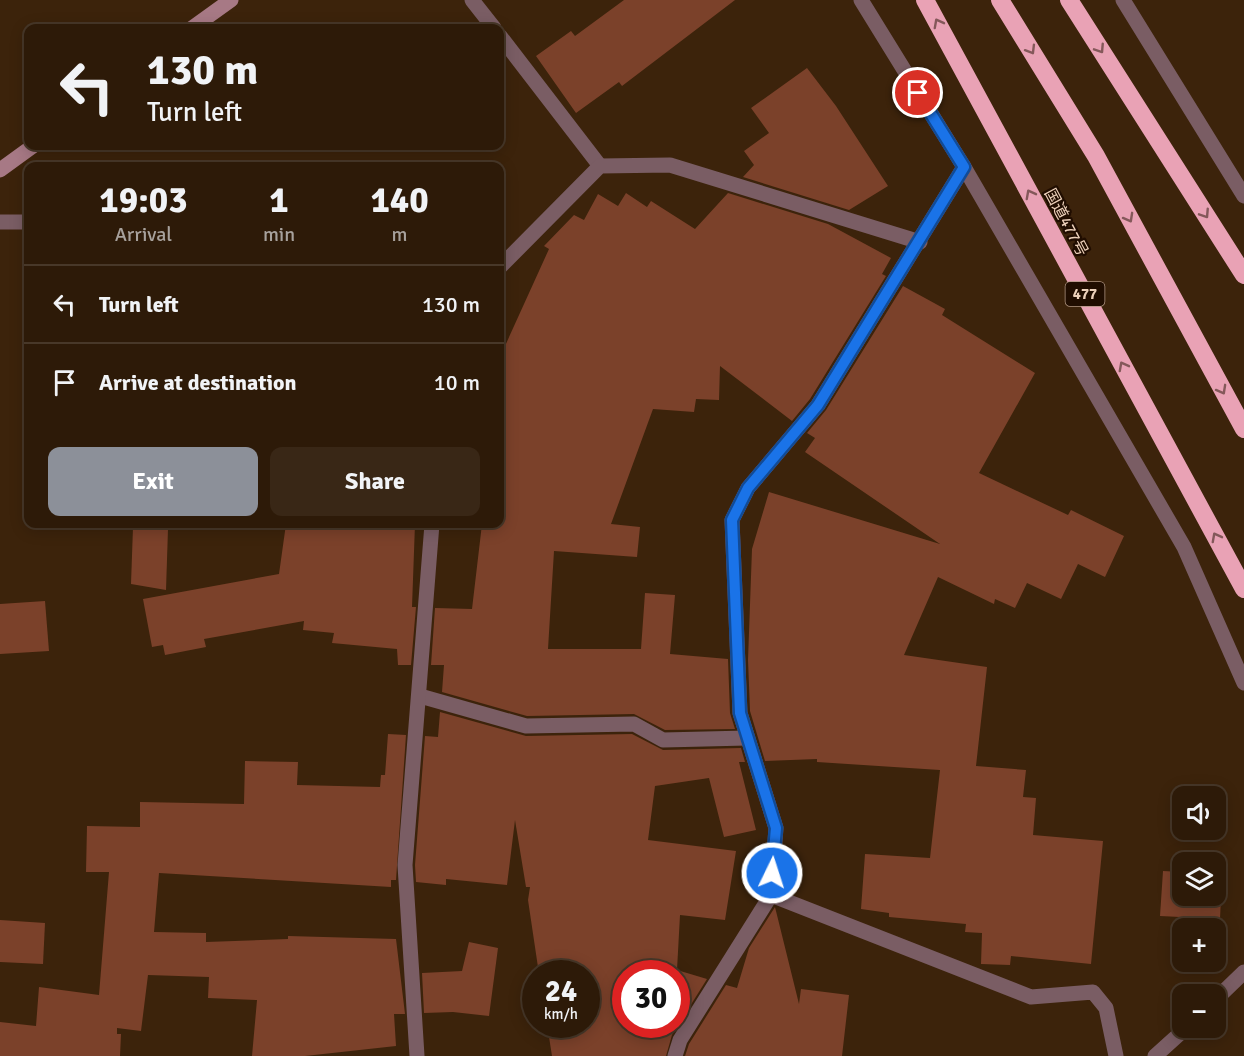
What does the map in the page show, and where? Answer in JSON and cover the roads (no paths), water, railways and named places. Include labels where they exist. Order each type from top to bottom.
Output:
[{"type":"highway","name":"国道477号","points":[[925,0],[1244,589]]},
{"type":"highway","points":[[1000,0],[1096,156],[1244,429]]},
{"type":"highway","points":[[1069,0],[1244,275]]},
{"type":"street","points":[[198,24],[231,0]]},
{"type":"street","points":[[472,0],[491,24]]},
{"type":"street","points":[[861,0],[964,167],[1184,547],[1244,683]]},
{"type":"street","points":[[1123,0],[1244,196]]},
{"type":"street","points":[[504,41],[600,166]]},
{"type":"street","points":[[0,170],[28,150]]},
{"type":"street","points":[[504,263],[600,166],[670,165],[920,242]]},
{"type":"street","points":[[675,1056],[680,1040],[771,895],[776,828],[740,713],[732,520],[748,488],[818,405],[964,167]]},
{"type":"street","points":[[0,222],[24,222]]},
{"type":"street","points":[[417,1056],[405,865],[432,528]]},
{"type":"street","points":[[420,696],[526,726],[634,724],[663,740],[747,738]]},
{"type":"street","points":[[771,895],[1031,997],[1093,992],[1106,1008],[1116,1056]]},
{"type":"street","points":[[1226,989],[1244,972]]},
{"type":"street","points":[[1155,1056],[1175,1038]]}]
